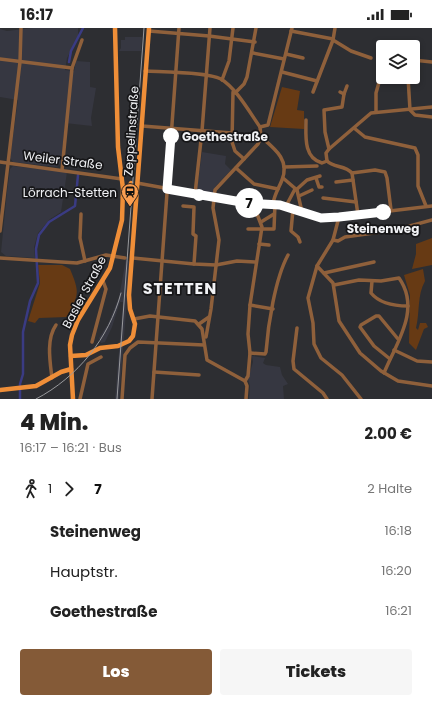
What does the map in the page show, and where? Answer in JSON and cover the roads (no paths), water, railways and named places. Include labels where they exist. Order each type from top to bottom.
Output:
[{"type":"main road","name":"Basler Straße","points":[[72,399],[70,356],[71,341],[76,324],[103,281],[114,256],[121,224],[123,197],[118,147],[116,28]]},
{"type":"main road","name":"Zeppelinstraße","points":[[134,319],[129,301],[149,30]]},
{"type":"main road","points":[[122,179],[131,183],[137,183]]},
{"type":"main road","points":[[123,197],[131,183]]},
{"type":"main road","points":[[70,356],[86,355],[102,347],[123,344],[133,336],[134,319]]},
{"type":"main road","points":[[0,390],[36,386],[71,369]]},
{"type":"street","points":[[0,231],[20,62],[21,28]]},
{"type":"street","points":[[152,399],[179,28]]},
{"type":"street","points":[[194,28],[194,34]]},
{"type":"street","points":[[195,194],[202,131],[210,28]]},
{"type":"street","points":[[222,80],[227,69],[233,28]]},
{"type":"street","points":[[234,92],[244,84],[253,52],[256,28]]},
{"type":"street","points":[[313,92],[333,39],[335,28]]},
{"type":"street","points":[[262,127],[268,125],[282,72],[291,29],[333,39],[351,51],[371,58]]},
{"type":"street","points":[[149,30],[163,30],[255,42]]},
{"type":"street","points":[[62,170],[72,68],[82,40]]},
{"type":"street","points":[[253,52],[284,59]]},
{"type":"street","points":[[286,54],[303,58]]},
{"type":"street","points":[[0,59],[72,68]]},
{"type":"street","points":[[420,61],[432,62]]},
{"type":"street","points":[[145,71],[206,75],[222,80],[234,92],[262,127],[261,138],[258,144],[216,188],[213,208],[219,240],[206,337]]},
{"type":"street","points":[[282,72],[317,81]]},
{"type":"street","points":[[376,112],[376,93],[379,84]]},
{"type":"street","points":[[408,84],[410,110],[415,115],[432,117]]},
{"type":"street","points":[[347,86],[342,93],[342,107],[324,110],[325,132],[328,149],[326,156],[327,161],[330,164],[347,169],[352,173],[358,215]]},
{"type":"street","points":[[234,92],[232,132],[233,147],[244,159]]},
{"type":"street","points":[[234,106],[237,103],[242,103]]},
{"type":"street","points":[[328,149],[371,113],[432,107]]},
{"type":"street","points":[[306,120],[308,151],[314,159],[322,163],[327,161]]},
{"type":"street","points":[[142,126],[232,132]]},
{"type":"street","points":[[354,128],[365,137],[415,148],[418,155],[418,186],[426,206]]},
{"type":"street","points":[[248,230],[274,229],[274,204],[283,178],[284,167],[280,154],[261,138]]},
{"type":"street","name":"Weiler Straße","points":[[0,162],[122,179]]},
{"type":"street","points":[[284,167],[317,166]]},
{"type":"street","points":[[236,168],[254,184],[278,189]]},
{"type":"street","points":[[352,173],[375,170],[385,172],[391,210]]},
{"type":"street","points":[[286,206],[296,189],[307,180],[318,177],[319,187],[322,187]]},
{"type":"street","points":[[283,178],[296,189],[302,212]]},
{"type":"street","points":[[336,182],[353,180]]},
{"type":"street","points":[[137,183],[214,197],[286,206],[321,218],[432,206]]},
{"type":"street","points":[[299,196],[312,190]]},
{"type":"street","points":[[323,198],[356,202]]},
{"type":"street","points":[[245,381],[248,376],[250,353],[248,334],[250,305],[255,262],[262,229],[261,222],[257,214],[258,203]]},
{"type":"street","points":[[183,206],[194,207],[193,234],[196,236],[194,264]]},
{"type":"street","points":[[293,209],[291,230],[298,237],[300,242]]},
{"type":"street","points":[[81,214],[79,230],[85,261]]},
{"type":"street","points":[[261,222],[274,214]]},
{"type":"street","points":[[339,217],[333,240],[317,266],[308,298],[314,344],[321,358],[342,375],[361,399]]},
{"type":"street","points":[[333,240],[338,241],[345,237],[395,230],[432,220]]},
{"type":"street","points":[[259,244],[269,245]]},
{"type":"street","points":[[0,258],[71,263],[106,255],[125,258]]},
{"type":"street","points":[[250,353],[265,354],[266,352],[267,333],[281,268],[288,255]]},
{"type":"street","points":[[133,258],[216,265],[237,261],[255,262]]},
{"type":"street","points":[[324,273],[374,262]]},
{"type":"street","points":[[317,266],[334,285],[337,315],[340,325],[360,353],[370,363],[398,381],[432,386]]},
{"type":"street","points":[[334,285],[359,280],[381,281],[399,278],[407,289],[408,317],[384,373]]},
{"type":"street","points":[[92,342],[106,290],[103,281]]},
{"type":"street","points":[[372,281],[371,293],[374,297],[389,304],[408,306]]},
{"type":"street","points":[[250,305],[273,309]]},
{"type":"street","points":[[134,319],[158,316],[192,319],[199,324],[203,333],[205,356],[208,361],[245,381],[247,386],[246,399]]},
{"type":"street","points":[[390,359],[368,339],[360,328],[361,325],[376,316],[380,316],[398,338]]},
{"type":"street","points":[[199,324],[209,317]]},
{"type":"street","points":[[52,378],[50,348],[53,330],[56,325]]},
{"type":"street","points":[[297,328],[293,361],[294,370],[323,393],[328,399]]},
{"type":"street","points":[[122,399],[127,351],[140,341],[204,345]]},
{"type":"street","points":[[394,350],[417,361],[432,362]]},
{"type":"street","points":[[80,399],[88,364],[100,357]]},
{"type":"street","points":[[154,372],[199,375]]},
{"type":"waterway","points":[[69,62],[71,51],[83,28]]},
{"type":"waterway","points":[[20,399],[20,384],[23,374],[23,332],[30,301],[38,283],[36,249],[39,235],[49,222],[75,206],[78,175]]},
{"type":"railway","points":[[117,399],[144,28]]},
{"type":"railway","points":[[36,399],[65,379],[90,355],[109,325],[116,310],[121,293]]},
{"type":"place","name":"Goethestraße","points":[[171,136]]},
{"type":"place","name":"Lörrach-Stetten","points":[[130,207]]},
{"type":"place","name":"Steinenweg","points":[[383,212]]},
{"type":"district","name":"STETTEN","points":[[180,288]]}]
